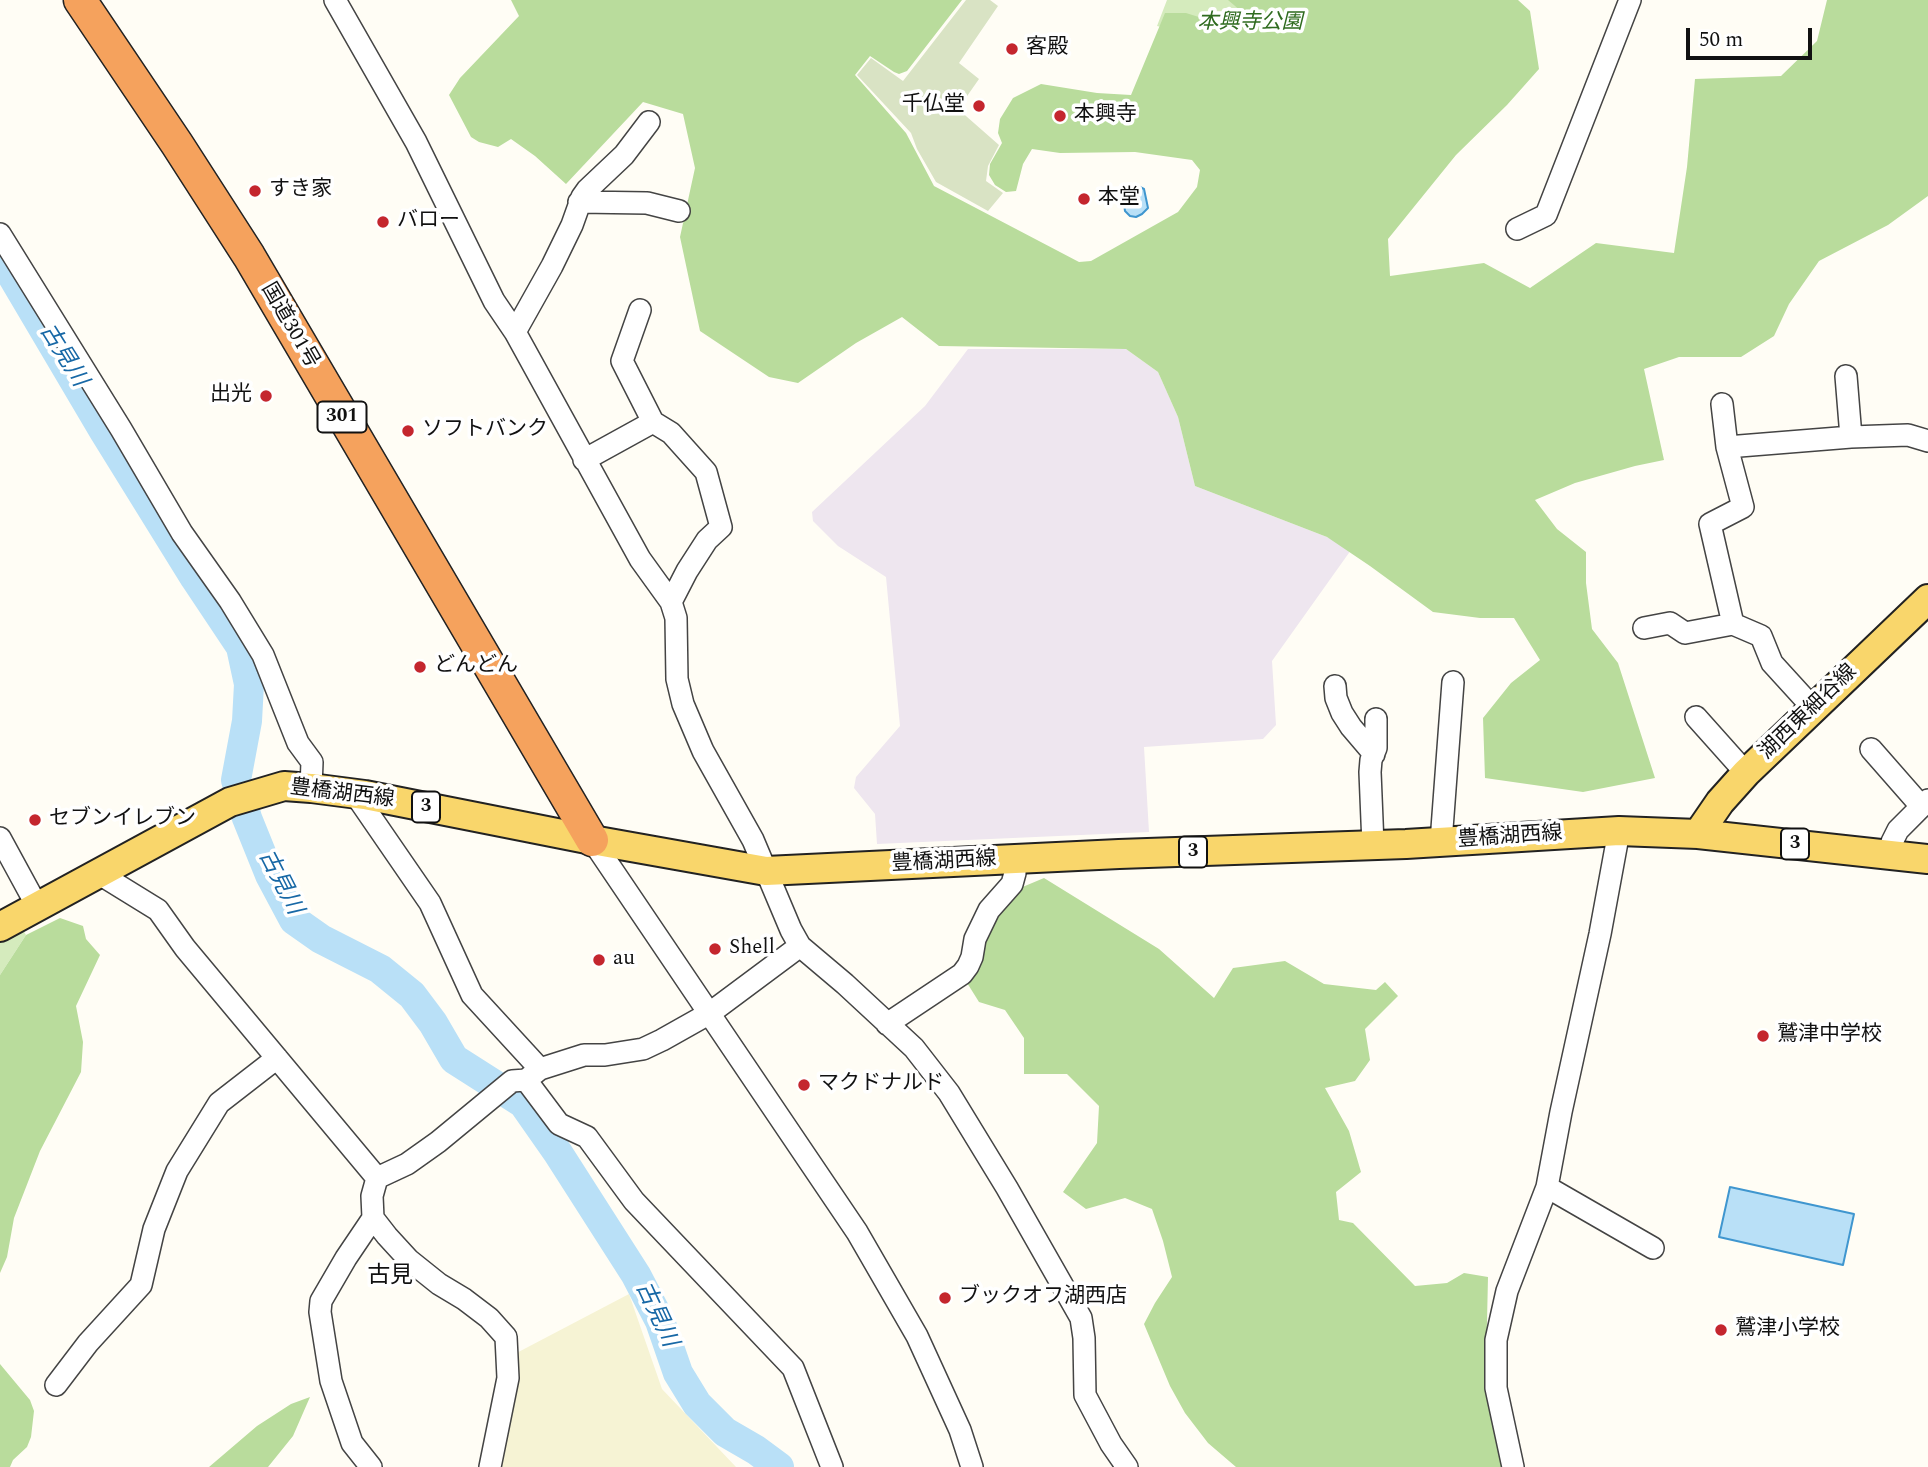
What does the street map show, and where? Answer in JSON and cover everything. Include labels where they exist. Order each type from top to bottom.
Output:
[{"type":"highway","name":"国道301号","points":[[80,0],[248,256],[593,840]]},
{"type":"main road","name":"湖西東細谷線","points":[[1698,834],[1720,802],[1746,773],[1928,599]]},
{"type":"main road","name":"豊橋湖西線","points":[[0,927],[230,802],[284,786],[355,794],[766,871],[1441,842],[1619,831],[1698,834],[1928,859]]},
{"type":"street","points":[[335,0],[416,142],[494,301],[515,332],[640,559],[671,602],[676,625],[677,679],[683,704],[698,742],[752,839],[800,946],[914,1048],[949,1093],[1076,1308],[1083,1325],[1085,1395],[1111,1444],[1128,1467]]},
{"type":"street","points":[[1517,229],[1546,215],[1608,82],[1630,0]]},
{"type":"street","points":[[515,332],[552,266],[572,225],[579,202],[587,190],[624,155],[649,122]]},
{"type":"street","points":[[579,202],[647,203],[679,211]]},
{"type":"street","points":[[0,234],[182,533],[230,601],[263,655],[298,743],[312,762],[311,788]]},
{"type":"street","points":[[640,310],[621,361],[653,422],[671,433],[706,472],[721,527],[707,540],[671,602]]},
{"type":"street","points":[[1846,376],[1851,437]]},
{"type":"street","points":[[1722,404],[1727,447],[1743,507],[1710,524],[1733,624]]},
{"type":"street","points":[[584,460],[653,422]]},
{"type":"street","points":[[1727,447],[1908,435],[1928,441]]},
{"type":"street","points":[[1644,628],[1670,623],[1685,633],[1733,624],[1761,636],[1772,663],[1814,708]]},
{"type":"street","points":[[1441,842],[1453,682]]},
{"type":"street","points":[[1335,686],[1342,713],[1374,754]]},
{"type":"street","points":[[1696,717],[1746,773]]},
{"type":"street","points":[[1373,845],[1370,772],[1376,743],[1376,719]]},
{"type":"street","points":[[1871,749],[1925,803],[1898,830],[1892,842],[1891,855]]},
{"type":"street","points":[[355,794],[430,903],[472,995],[533,1075],[559,1125],[587,1137],[634,1201],[793,1368],[832,1467]]},
{"type":"street","points":[[1513,1467],[1496,1388],[1496,1340],[1507,1291],[1547,1187],[1592,976],[1619,831]]},
{"type":"street","points":[[0,838],[37,906]]},
{"type":"street","points":[[593,840],[857,1232],[917,1336],[960,1430],[972,1467]]},
{"type":"street","points":[[887,1024],[962,974],[972,957],[975,939],[989,910],[1012,884],[1015,873],[1014,859]]},
{"type":"street","points":[[97,873],[158,910],[185,948],[377,1178]]},
{"type":"street","points":[[371,1467],[352,1443],[331,1381],[320,1312],[321,1301],[373,1218],[372,1196],[377,1178],[407,1164],[438,1142],[512,1081],[584,1055],[605,1055],[643,1049],[710,1013],[800,946]]},
{"type":"street","points":[[56,1385],[88,1343],[141,1285],[154,1229],[177,1171],[219,1103],[277,1058]]},
{"type":"street","points":[[1547,1187],[1653,1248]]},
{"type":"street","points":[[373,1218],[409,1260],[489,1318],[506,1337],[508,1378],[490,1467]]},
{"type":"shaded area","points":[[968,349],[1126,349],[1158,372],[1178,417],[1195,486],[1327,537],[1351,550],[1272,661],[1276,725],[1263,739],[1144,747],[1149,832],[877,844],[875,814],[854,788],[856,777],[900,726],[886,577],[838,546],[813,521],[812,512],[925,406]]},
{"type":"shaded area","points":[[629,1294],[662,1389],[736,1467],[490,1467],[507,1358]]},
{"type":"green space","points":[[511,0],[962,0],[907,71],[899,74],[894,72],[870,56],[855,75],[906,133],[934,186],[1079,262],[1091,261],[1178,212],[1197,187],[1200,170],[1192,160],[1135,152],[1060,153],[1032,149],[1023,164],[1016,191],[1006,192],[995,185],[989,175],[990,164],[1002,143],[998,133],[1000,119],[1013,98],[1041,84],[1097,93],[1131,95],[1165,13],[1186,13],[1240,30],[1241,11],[1228,0],[1518,0],[1530,11],[1539,69],[1456,155],[1388,239],[1390,276],[1484,263],[1530,288],[1596,243],[1674,253],[1687,167],[1695,79],[1781,76],[1817,41],[1827,0],[1928,0],[1928,196],[1888,225],[1819,261],[1789,304],[1774,336],[1741,357],[1679,357],[1644,369],[1664,460],[1575,483],[1535,500],[1557,529],[1586,552],[1586,583],[1592,629],[1618,663],[1655,778],[1583,792],[1485,778],[1483,718],[1511,683],[1540,660],[1514,618],[1480,618],[1433,612],[1327,537],[1195,486],[1178,417],[1158,372],[1126,349],[939,346],[902,317],[856,343],[798,383],[769,377],[700,331],[680,237],[695,168],[683,114],[643,102],[566,184],[511,139],[498,147],[471,137],[449,95],[460,78],[519,16]]},
{"type":"green space","points":[[966,0],[990,0],[998,6],[959,63],[979,79],[958,109],[999,145],[988,166],[986,181],[1003,193],[988,211],[936,182],[911,133],[857,75],[871,58],[903,81]]},
{"type":"green space","name":"本興寺公園","points":[[1167,0],[1289,0],[1261,52],[1157,26]]},
{"type":"green space","points":[[1044,878],[1159,949],[1214,998],[1233,968],[1285,961],[1324,984],[1376,990],[1385,982],[1398,996],[1365,1029],[1370,1060],[1355,1081],[1325,1088],[1349,1131],[1361,1172],[1336,1192],[1339,1220],[1353,1223],[1415,1286],[1447,1283],[1464,1273],[1488,1277],[1486,1366],[1513,1467],[1236,1467],[1208,1443],[1185,1413],[1170,1386],[1144,1324],[1172,1277],[1152,1209],[1125,1198],[1086,1209],[1063,1192],[1097,1143],[1099,1106],[1067,1074],[1024,1074],[1024,1038],[1005,1010],[979,1002],[964,978],[1013,891]]},
{"type":"green space","points":[[60,918],[83,926],[86,939],[100,955],[76,1006],[83,1042],[81,1072],[40,1151],[14,1218],[7,1257],[0,1273],[0,975],[26,935]]},
{"type":"green space","points":[[22,928],[26,935],[0,975],[0,941]]},
{"type":"green space","points":[[0,1364],[30,1400],[34,1411],[27,1447],[13,1460],[10,1467],[0,1467]]},
{"type":"green space","points":[[310,1397],[293,1436],[268,1467],[209,1467],[257,1426],[291,1404]]},
{"type":"water","points":[[1136,185],[1144,189],[1148,208],[1136,217],[1125,211],[1123,197],[1127,188]]},
{"type":"water","points":[[1730,1187],[1854,1214],[1843,1265],[1719,1237]]},
{"type":"waterway","name":"古見川","points":[[0,255],[104,431],[241,647],[249,684],[247,721],[236,780],[247,818],[270,875],[294,920],[321,939],[380,969],[412,995],[433,1023],[454,1059],[523,1103],[636,1275],[660,1321],[678,1373],[697,1404],[725,1432],[779,1467]]},
{"type":"place","name":"客殿","points":[[1012,49]]},
{"type":"place","name":"千仏堂","points":[[979,106]]},
{"type":"place","name":"本興寺","points":[[1060,116]]},
{"type":"place","name":"すき家","points":[[255,191]]},
{"type":"place","name":"本堂","points":[[1084,199]]},
{"type":"place","name":"バロー","points":[[383,222]]},
{"type":"place","name":"出光","points":[[266,396]]},
{"type":"place","name":"ソフトバンク","points":[[408,431]]},
{"type":"place","name":"どんどん","points":[[420,667]]},
{"type":"place","name":"セブンイレブン","points":[[35,820]]},
{"type":"place","name":"Shell","points":[[715,949]]},
{"type":"place","name":"au","points":[[599,960]]},
{"type":"place","name":"鷲津中学校","points":[[1763,1036]]},
{"type":"place","name":"マクドナルド","points":[[804,1085]]},
{"type":"place","name":"ブックオフ湖西店","points":[[945,1298]]},
{"type":"place","name":"鷲津小学校","points":[[1721,1330]]},
{"type":"district","name":"古見","points":[[390,1277]]}]
